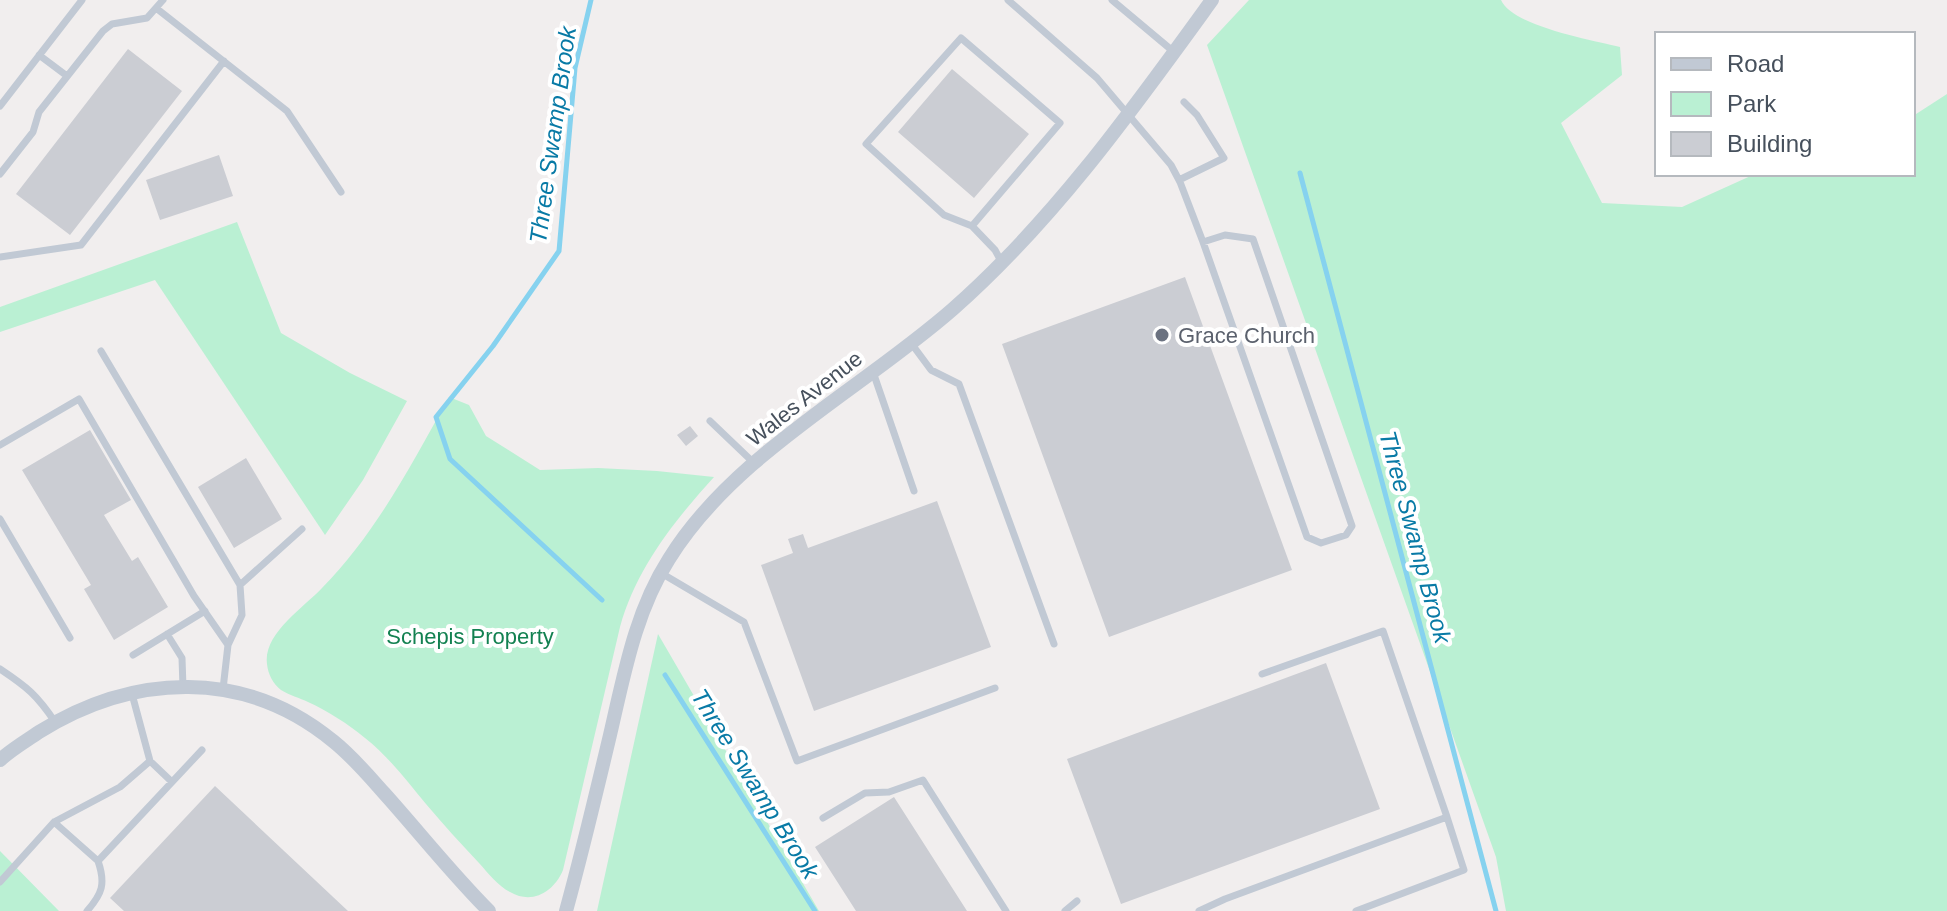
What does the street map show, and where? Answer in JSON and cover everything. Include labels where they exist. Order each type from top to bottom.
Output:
[{"type":"street","name":"Wales Avenue","points":[[566,911],[635,632],[644,607],[677,547],[706,510],[755,464],[951,311],[1003,263],[1129,114],[1212,0]]},
{"type":"street","points":[[0,760],[55,722],[99,702],[132,692],[152,688],[223,689],[261,699],[294,714],[333,741],[366,773],[489,911]]},
{"type":"lane","points":[[0,106],[82,0]]},
{"type":"lane","points":[[0,174],[33,132],[39,112],[103,31],[112,24],[147,18],[163,0]]},
{"type":"lane","points":[[1008,0],[1097,78],[1160,150],[1179,180],[1307,537],[1321,543],[1346,535],[1352,526],[1253,239],[1225,235],[1203,242]]},
{"type":"lane","points":[[1112,0],[1174,52]]},
{"type":"lane","points":[[156,8],[287,111],[341,192]]},
{"type":"lane","points":[[972,226],[1060,123],[961,38],[866,144],[944,215],[972,226],[1003,263]]},
{"type":"lane","points":[[39,55],[67,76]]},
{"type":"lane","points":[[0,257],[81,245],[224,61]]},
{"type":"lane","points":[[1179,180],[1224,158],[1197,115],[1184,102]]},
{"type":"lane","points":[[911,343],[931,370],[959,384],[1054,644]]},
{"type":"lane","points":[[101,351],[240,585],[242,615],[228,645],[223,689]]},
{"type":"lane","points":[[873,372],[914,491]]},
{"type":"lane","points":[[0,445],[79,399],[228,645]]},
{"type":"lane","points":[[710,421],[755,464]]},
{"type":"lane","points":[[0,519],[70,638]]},
{"type":"lane","points":[[240,585],[302,529]]},
{"type":"lane","points":[[661,573],[744,622],[797,761],[995,688]]},
{"type":"lane","points":[[133,655],[205,611]]},
{"type":"lane","points":[[1262,674],[1383,631],[1464,870],[1356,911]]},
{"type":"lane","points":[[167,634],[184,664],[183,687]]},
{"type":"lane","points":[[0,669],[40,699],[55,722]]},
{"type":"lane","points":[[132,692],[150,761],[172,782]]},
{"type":"lane","points":[[98,861],[202,750]]},
{"type":"lane","points":[[0,882],[54,822],[120,787],[150,761]]},
{"type":"lane","points":[[823,818],[865,793],[889,792],[923,780],[1006,911]]},
{"type":"lane","points":[[1199,911],[1447,817]]},
{"type":"lane","points":[[54,822],[98,861],[102,879],[100,897],[87,911]]},
{"type":"lane","points":[[1065,911],[1077,901]]},
{"type":"lane","points":[[1382,901],[1383,911]]},
{"type":"green space","points":[[1249,0],[1501,0],[1508,9],[1536,24],[1620,47],[1622,75],[1561,123],[1602,203],[1682,207],[1751,176],[1915,176],[1915,115],[1947,94],[1947,911],[1506,911],[1496,857],[1207,45]]},
{"type":"green space","points":[[237,222],[281,333],[350,373],[407,401],[363,480],[325,535],[155,280],[0,332],[0,307]]},
{"type":"green space","name":"Schepis Property","points":[[449,397],[469,405],[486,436],[540,470],[598,468],[714,477],[658,547],[627,606],[563,870],[554,885],[534,897],[518,896],[501,886],[374,745],[330,714],[281,690],[273,682],[268,668],[267,653],[271,642],[341,567],[376,521]]},
{"type":"green space","points":[[658,634],[819,911],[597,911]]},
{"type":"green space","points":[[0,851],[59,911],[0,911]]},
{"type":"building","points":[[128,49],[182,91],[70,235],[16,194]]},
{"type":"building","points":[[952,69],[1029,134],[974,198],[898,132]]},
{"type":"building","points":[[219,155],[233,196],[160,220],[146,180]]},
{"type":"building","points":[[1185,277],[1292,570],[1109,637],[1002,344]]},
{"type":"building","points":[[690,426],[698,436],[686,446],[677,435]]},
{"type":"building","points":[[90,430],[131,500],[104,515],[132,561],[138,557],[168,607],[114,640],[84,589],[91,585],[22,470]]},
{"type":"building","points":[[246,458],[282,519],[234,548],[198,487]]},
{"type":"building","points":[[937,501],[991,647],[814,711],[761,565],[793,553],[788,539],[803,534],[808,548]]},
{"type":"building","points":[[1326,663],[1380,809],[1121,904],[1067,759]]},
{"type":"building","points":[[215,786],[348,911],[124,911],[110,898]]},
{"type":"building","points":[[894,797],[967,911],[856,911],[815,847]]},
{"type":"waterway","name":"Three Swamp Brook","points":[[591,0],[575,68],[559,251],[493,346],[436,417],[450,459],[602,600]]},
{"type":"waterway","name":"Three Swamp Brook","points":[[1300,173],[1496,911]]},
{"type":"waterway","name":"Three Swamp Brook","points":[[665,675],[815,911]]},
{"type":"place","name":"Grace Church","points":[[1162,335]]}]
